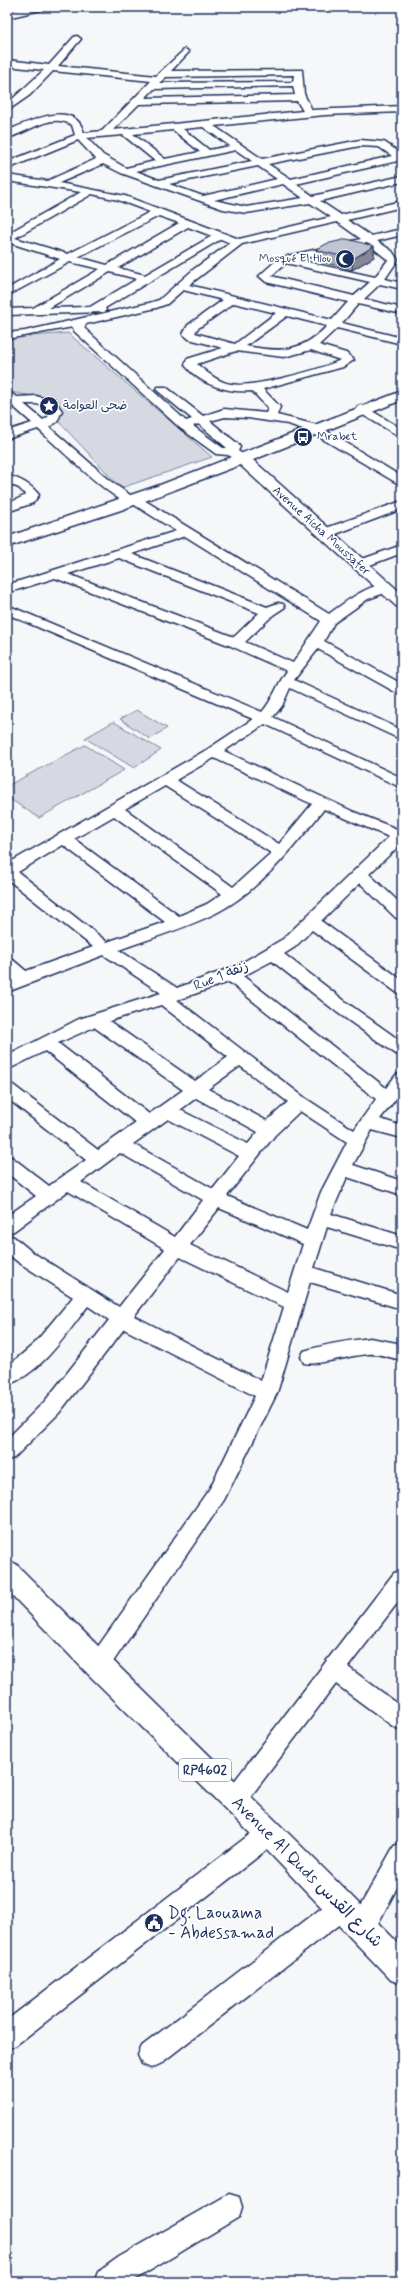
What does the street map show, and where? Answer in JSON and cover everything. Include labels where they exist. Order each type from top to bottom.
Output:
[{"type":"street","points":[[7,10],[21,7]]},
{"type":"street","points":[[7,15],[41,7]]},
{"type":"street","points":[[7,108],[36,86],[50,67],[77,39]]},
{"type":"street","points":[[105,133],[185,52]]},
{"type":"street","points":[[176,61],[190,61]]},
{"type":"street","points":[[228,110],[235,73],[241,61]]},
{"type":"street","points":[[7,63],[161,76],[299,72],[297,84],[299,98],[308,113]]},
{"type":"street","points":[[151,86],[297,84]]},
{"type":"street","points":[[7,166],[81,136],[204,123],[228,110],[299,98]]},
{"type":"street","points":[[138,101],[228,110],[308,113],[358,110],[402,110]]},
{"type":"street","points":[[7,135],[40,121],[58,118],[74,122],[78,127],[81,136],[103,160],[124,171],[223,206],[246,210],[309,200],[402,179]]},
{"type":"street","points":[[204,123],[288,181],[309,200],[368,239],[392,257],[392,263],[377,280],[310,346],[286,352],[265,352],[238,348],[193,337],[188,332],[232,298]]},
{"type":"street","points":[[175,126],[206,152]]},
{"type":"street","points":[[125,132],[162,162]]},
{"type":"street","points":[[156,183],[367,142],[381,144],[401,157]]},
{"type":"street","points":[[124,171],[237,146]]},
{"type":"street","points":[[203,199],[401,157]]},
{"type":"street","points":[[49,184],[103,160]]},
{"type":"street","points":[[7,179],[49,184],[121,198],[238,242]]},
{"type":"street","points":[[7,239],[91,191]]},
{"type":"street","points":[[7,293],[188,194]]},
{"type":"street","points":[[7,336],[25,334],[81,322],[163,302],[180,286],[238,242],[402,204]]},
{"type":"street","points":[[36,312],[187,223]]},
{"type":"street","points":[[402,232],[283,260],[264,274],[265,278],[402,312]]},
{"type":"street","points":[[93,310],[148,279],[220,235]]},
{"type":"street","points":[[7,239],[69,258],[148,279]]},
{"type":"street","points":[[283,260],[402,286]]},
{"type":"street","points":[[180,286],[402,341]]},
{"type":"street","points":[[74,310],[81,322],[90,326],[200,420],[234,447],[236,455]]},
{"type":"street","points":[[7,312],[93,310],[124,312]]},
{"type":"street","points":[[285,312],[238,348],[197,357],[190,362],[199,372],[226,386],[237,389],[340,365],[348,360],[342,355],[310,346]]},
{"type":"street","points":[[81,322],[78,329],[184,425],[220,451],[236,455]]},
{"type":"street","points":[[254,386],[274,406],[271,417]]},
{"type":"street","points":[[7,542],[133,500],[236,455],[313,428],[402,394]]},
{"type":"street","points":[[7,435],[41,425],[55,415],[56,411],[52,404],[36,400],[11,401]]},
{"type":"street","points":[[11,401],[41,425],[109,486],[329,620]]},
{"type":"street","points":[[362,409],[402,434]]},
{"type":"street","points":[[184,425],[224,413],[271,417],[313,428],[402,482]]},
{"type":"street","name":"Avenue Aicha Moussafer","points":[[236,455],[323,534],[402,602]]},
{"type":"street","points":[[7,479],[23,485],[33,495],[29,500],[7,508]]},
{"type":"street","points":[[323,534],[402,506]]},
{"type":"street","points":[[7,589],[121,554],[186,532]]},
{"type":"street","points":[[359,565],[402,549]]},
{"type":"street","points":[[121,554],[268,612]]},
{"type":"street","points":[[56,574],[236,643],[290,675],[402,736]]},
{"type":"street","points":[[357,1140],[299,1102],[240,1057],[169,996],[104,948],[7,871],[213,752],[264,718],[275,706],[290,675],[316,642],[329,620],[363,596],[385,588]]},
{"type":"street","points":[[236,643],[268,612],[293,599]]},
{"type":"street","points":[[7,608],[264,718],[402,784]]},
{"type":"street","points":[[316,642],[402,690]]},
{"type":"street","points":[[213,752],[400,840]]},
{"type":"street","points":[[165,780],[281,852]]},
{"type":"street","points":[[7,986],[24,978],[177,923],[213,908],[234,895],[281,852],[322,802]]},
{"type":"street","points":[[114,809],[234,895]]},
{"type":"street","points":[[63,838],[177,923]]},
{"type":"street","name":"Rue 1 زنقة","points":[[7,1064],[62,1034],[96,1020],[232,975],[274,954],[312,922],[360,875],[400,840]]},
{"type":"street","points":[[360,875],[402,914]]},
{"type":"street","points":[[312,922],[402,988]]},
{"type":"street","points":[[274,954],[344,1009],[402,1050]]},
{"type":"street","points":[[7,964],[24,978]]},
{"type":"street","points":[[232,975],[387,1098]]},
{"type":"street","points":[[96,1020],[194,1089],[269,1130]]},
{"type":"street","points":[[46,1043],[148,1123]]},
{"type":"street","points":[[7,1226],[240,1057]]},
{"type":"street","points":[[98,1665],[217,1494],[267,1393],[320,1218],[342,1168],[368,1122],[402,1078]]},
{"type":"street","points":[[7,1089],[98,1159]]},
{"type":"street","points":[[7,1452],[52,1407],[214,1198],[269,1130],[299,1102]]},
{"type":"street","points":[[166,1110],[251,1154]]},
{"type":"street","points":[[368,1122],[402,1132]]},
{"type":"street","points":[[119,1144],[214,1198],[314,1241]]},
{"type":"street","points":[[7,1162],[49,1196]]},
{"type":"street","points":[[342,1168],[402,1188]]},
{"type":"street","points":[[67,1182],[177,1247],[294,1303]]},
{"type":"street","points":[[320,1218],[402,1243]]},
{"type":"street","points":[[7,1242],[25,1257],[121,1317],[267,1393]]},
{"type":"street","points":[[303,1272],[402,1302]]},
{"type":"street","points":[[7,1377],[29,1363],[47,1345],[86,1295]]},
{"type":"street","points":[[311,1357],[338,1350],[370,1346],[402,1352]]},
{"type":"street","name":"Avenue Al Quds شارع القدس","points":[[7,1572],[234,1800],[270,1833],[341,1908],[363,1926],[402,1968]]},
{"type":"street","points":[[234,1800],[402,1580]]},
{"type":"street","points":[[333,1669],[402,1720]]},
{"type":"street","points":[[7,2036],[270,1833]]},
{"type":"street","points":[[363,1926],[402,1854]]},
{"type":"street","points":[[151,2055],[341,1908]]},
{"type":"street","points":[[108,2282],[129,2267],[229,2207]]},
{"type":"shaded area","points":[[68,333],[212,457],[121,488],[58,421],[62,413],[56,400],[10,392],[7,388],[7,338]]},
{"type":"shaded area","points":[[137,710],[167,728],[150,739],[120,719]]},
{"type":"shaded area","points":[[113,722],[161,750],[134,768],[85,738]]},
{"type":"shaded area","points":[[85,745],[124,770],[39,818],[7,797],[7,786]]},
{"type":"building","points":[[347,239],[374,246],[353,259],[316,250],[326,244]]},
{"type":"place","name":"Mosqué El Hlou","points":[[345,259]]},
{"type":"place","name":"ضحى العوامة","points":[[49,406]]},
{"type":"place","name":"Mrabet","points":[[303,437]]},
{"type":"place","name":"Dg. Laouama - Abdessamad","points":[[154,1923]]}]
